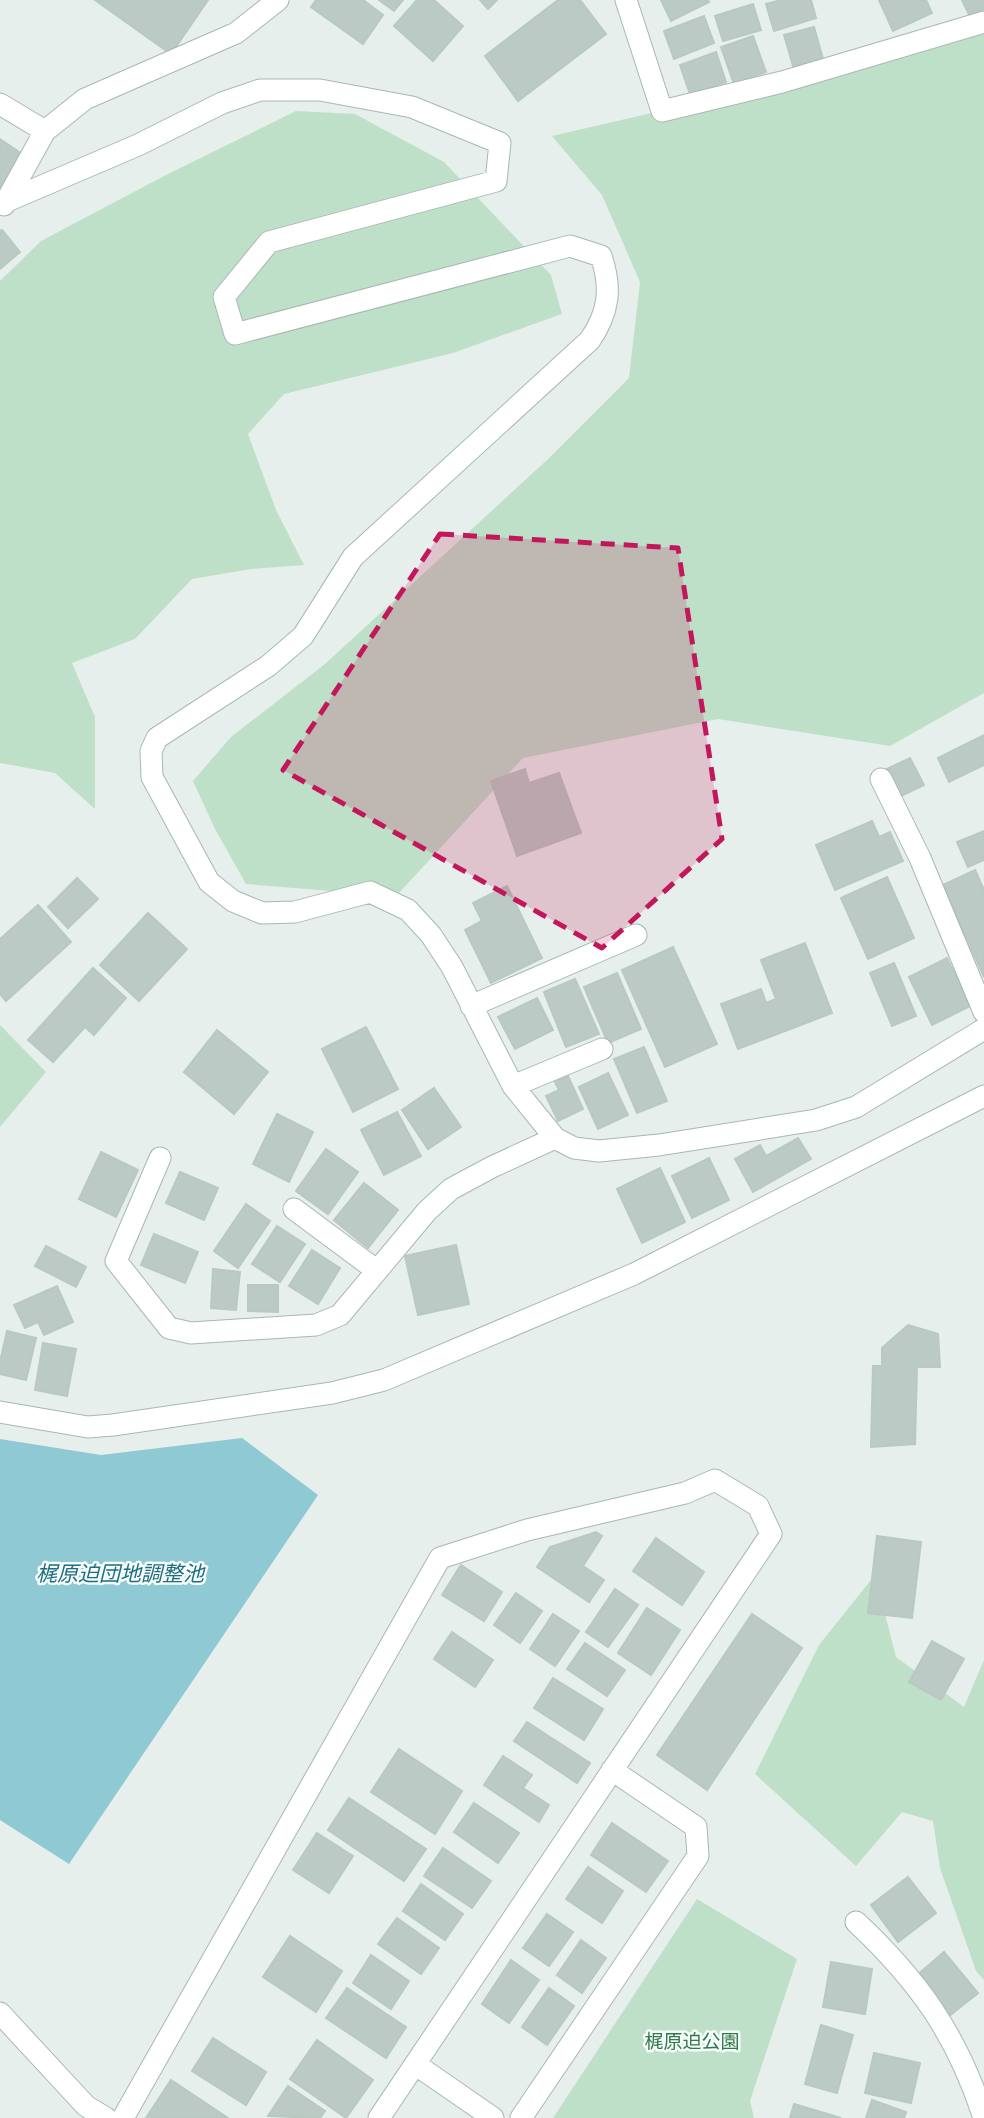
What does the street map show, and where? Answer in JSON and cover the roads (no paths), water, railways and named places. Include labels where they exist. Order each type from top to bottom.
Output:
[{"type":"street","points":[[4,205],[45,131],[85,99],[236,33],[278,0]]},
{"type":"street","points":[[626,0],[662,111],[782,82],[984,22]]},
{"type":"street","points":[[4,205],[138,145],[222,103],[260,90],[320,90],[412,107],[500,143],[496,181],[269,242],[224,297],[235,334],[570,246],[601,256],[608,277],[608,296],[603,316],[590,340],[353,557],[303,636],[268,666],[157,738],[151,751],[152,777],[209,882],[233,901],[262,913],[295,912],[370,892],[408,910],[431,935],[452,967],[513,1086],[555,1138],[575,1149],[599,1151],[659,1145],[816,1120],[856,1107],[984,1029]]},
{"type":"street","points":[[0,104],[45,131]]},
{"type":"street","points":[[881,779],[920,858],[984,1012]]},
{"type":"street","points":[[471,1006],[636,935]]},
{"type":"street","points":[[513,1086],[602,1049]]},
{"type":"street","points":[[0,1412],[88,1427],[113,1426],[332,1393],[384,1380],[634,1274],[984,1096]]},
{"type":"street","points":[[160,1158],[116,1261],[169,1328],[191,1333],[316,1325],[341,1315],[427,1210],[451,1189],[555,1138]]},
{"type":"street","points":[[293,1209],[376,1270]]},
{"type":"street","points":[[123,2118],[440,1558],[527,1530],[685,1493],[715,1480],[758,1506],[771,1534],[379,2118]]},
{"type":"street","points":[[521,2118],[698,1856],[696,1828],[612,1770]]},
{"type":"street","points":[[856,1922],[907,1973],[936,2011],[960,2054],[984,2118]]},
{"type":"street","points":[[0,2013],[86,2105],[106,2118]]},
{"type":"street","points":[[415,2064],[493,2118]]},
{"type":"water","name":"梶原迫団地調整池","points":[[242,1438],[318,1495],[69,1864],[0,1820],[0,1439],[101,1455]]},
{"type":"park label","name":"梶原迫公園","points":[[692,2041]]}]
